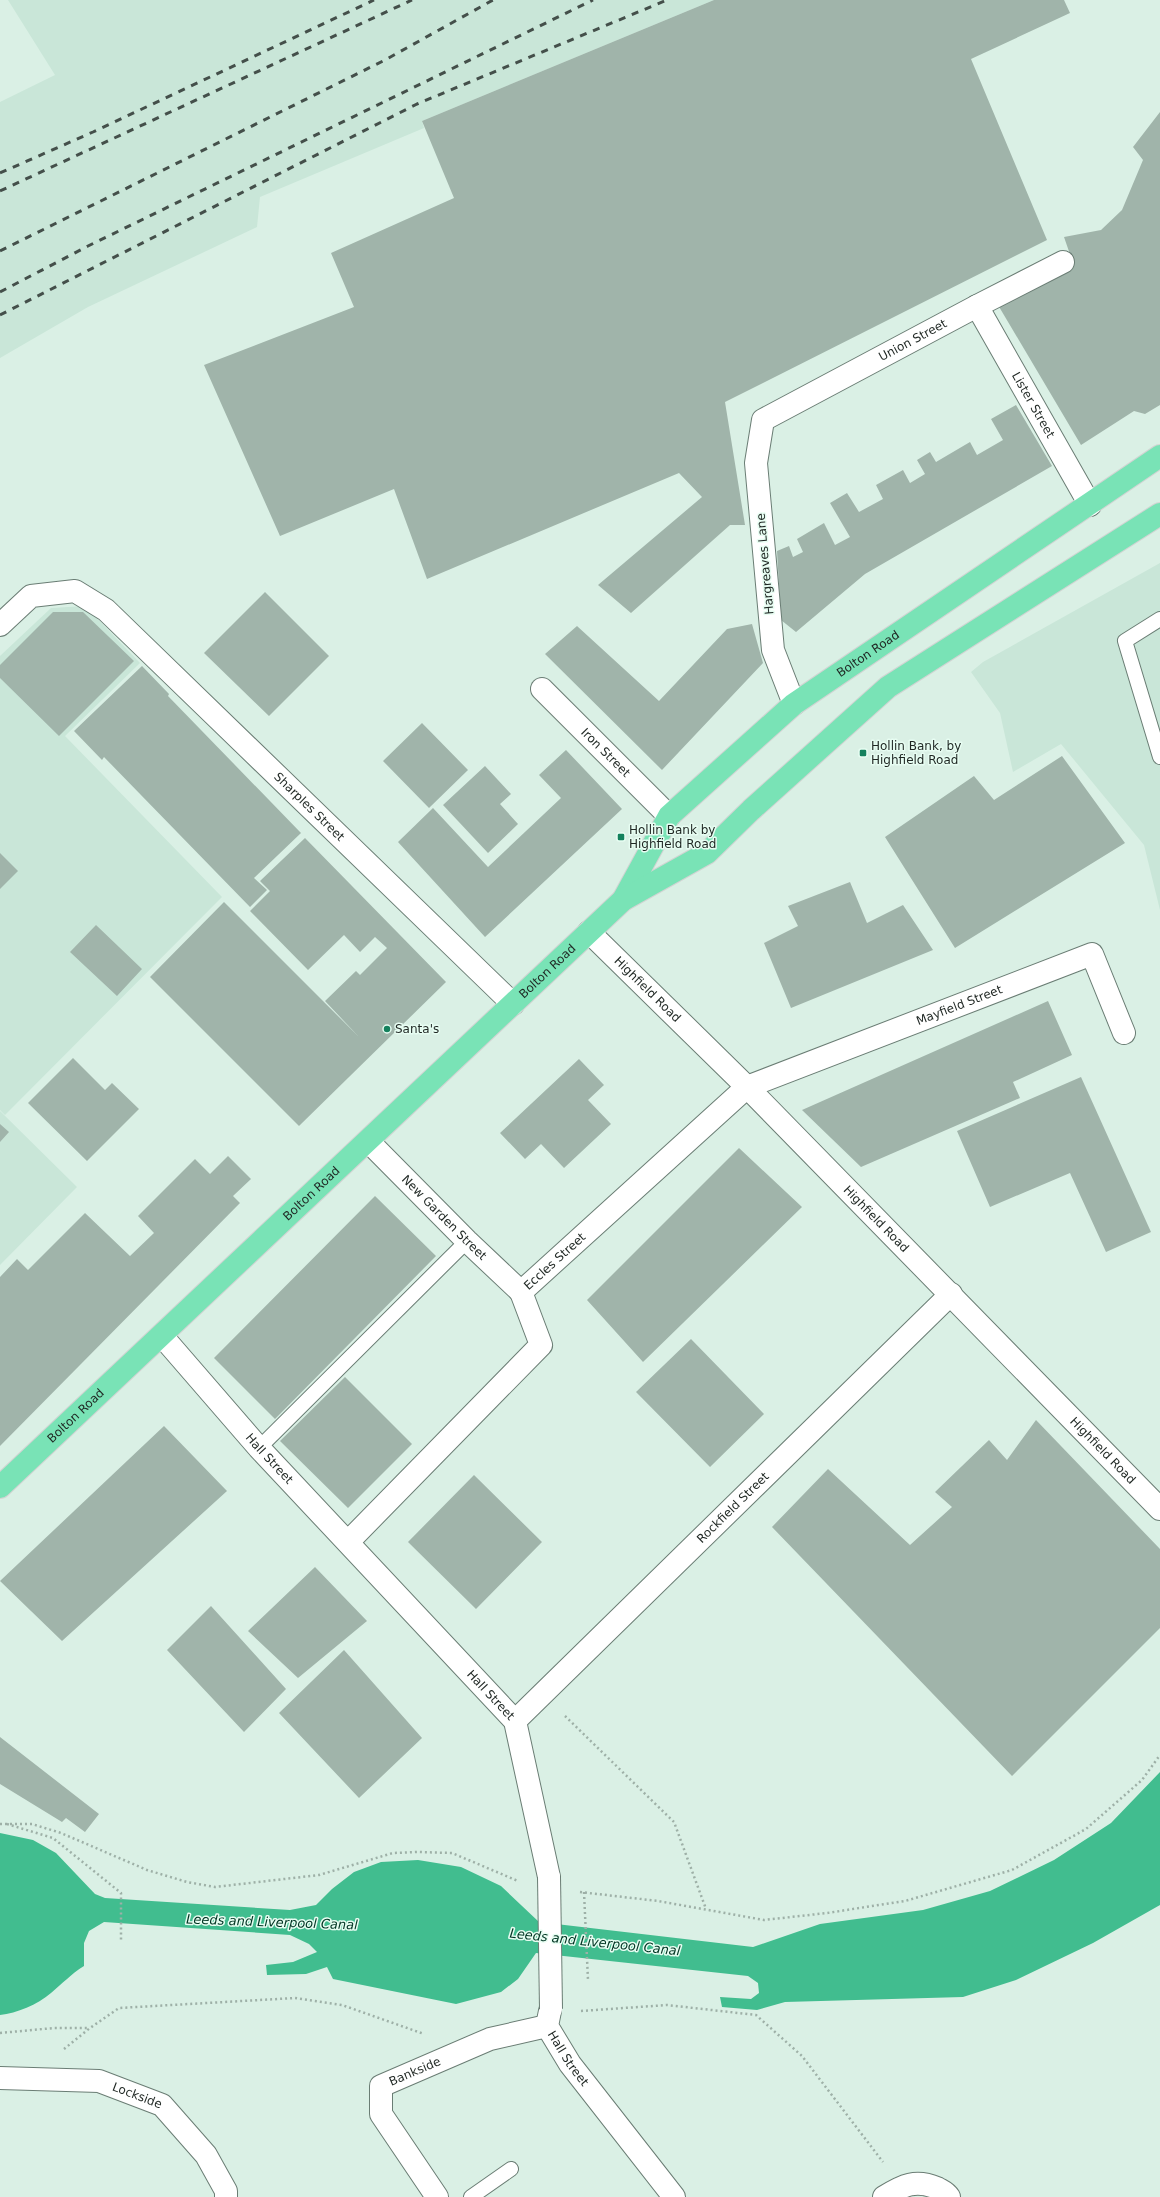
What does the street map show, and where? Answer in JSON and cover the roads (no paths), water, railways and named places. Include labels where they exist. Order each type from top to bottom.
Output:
[{"type":"highway","name":"Bolton Road","points":[[623,900],[669,816],[794,704],[929,611],[1090,505],[1160,456]]},
{"type":"highway","name":"Bolton Road","points":[[0,1487],[623,900],[707,853],[751,810],[888,687],[1160,514]]},
{"type":"street","name":"Union Street","points":[[763,420],[1063,262]]},
{"type":"street","name":"Lister Street","points":[[977,306],[1090,505]]},
{"type":"street","name":"Hargreaves Lane","points":[[763,420],[756,463],[773,650],[794,704]]},
{"type":"street","name":"Sharples Street","points":[[0,625],[31,596],[75,591],[106,610],[513,1004]]},
{"type":"street","name":"Iron Street","points":[[542,689],[669,816]]},
{"type":"street","name":"Highfield Road","points":[[589,932],[747,1087],[1160,1509]]},
{"type":"street","name":"Mayfield Street","points":[[747,1087],[1092,954],[1124,1033]]},
{"type":"street","name":"Eccles Street","points":[[348,1542],[541,1345],[521,1292],[747,1087]]},
{"type":"street","name":"New Garden Street","points":[[368,1141],[467,1241],[521,1292]]},
{"type":"street","name":"Rockfield Street","points":[[515,1721],[951,1294]]},
{"type":"street","name":"Hall Street","points":[[162,1336],[259,1448],[515,1721],[549,1877],[549,2017],[570,2064],[674,2197]]},
{"type":"street","name":"Bankside","points":[[437,2197],[381,2114],[382,2086],[490,2039],[549,2017]]},
{"type":"street","name":"Lockside","points":[[0,2078],[99,2081],[162,2105],[206,2155],[226,2191],[226,2197]]},
{"type":"street","points":[[893,2192],[924,2182],[946,2193],[949,2197]]},
{"type":"lane","points":[[1160,619],[1125,641],[1160,757]]},
{"type":"lane","points":[[259,1448],[467,1241]]},
{"type":"lane","points":[[471,2197],[510,2169]]},
{"type":"water","name":"Leeds and Liverpool Canal","points":[[1160,1772],[1160,1905],[1093,1943],[1016,1980],[963,1997],[785,2002],[757,2010],[722,2007],[720,1997],[751,1999],[759,1993],[758,1983],[748,1976],[536,1953],[518,1979],[501,1992],[456,2004],[333,1979],[327,1967],[306,1974],[267,1975],[266,1965],[293,1962],[317,1952],[309,1944],[290,1935],[104,1922],[89,1931],[84,1943],[84,1966],[40,2001],[20,2010],[0,2015],[0,1833],[33,1840],[56,1853],[95,1894],[105,1898],[290,1910],[316,1905],[332,1889],[354,1872],[381,1862],[418,1860],[461,1867],[501,1886],[539,1922],[753,1947],[820,1924],[923,1910],[990,1891],[1054,1860],[1111,1823]]},
{"type":"railway","points":[[0,173],[93,132],[374,0]]},
{"type":"railway","points":[[0,191],[412,0]]},
{"type":"railway","points":[[0,251],[385,60],[493,0]]},
{"type":"railway","points":[[0,292],[88,246],[593,0]]},
{"type":"railway","points":[[0,315],[417,104],[667,0]]},
{"type":"place","name":"Hollin Bank, by Highfield Road","points":[[863,753]]},
{"type":"place","name":"Hollin Bank by Highfield Road","points":[[621,837]]},
{"type":"place","name":"Santa's","points":[[387,1029]]}]
